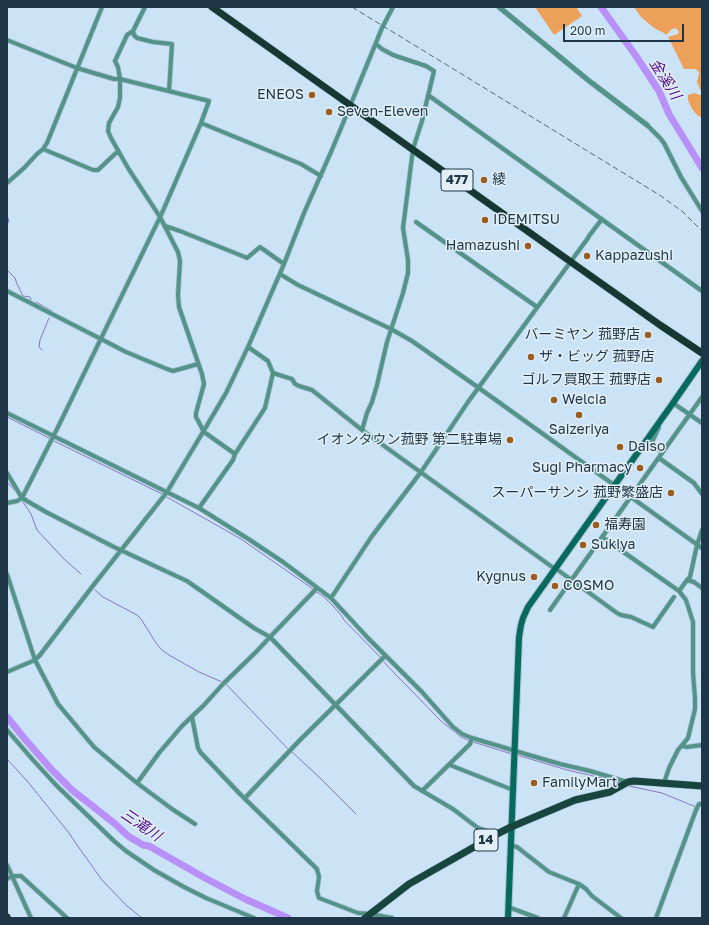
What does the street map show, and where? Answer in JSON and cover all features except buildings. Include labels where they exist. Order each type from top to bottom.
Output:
[{"type":"highway","name":"477","points":[[212,7],[660,325],[702,353]]},
{"type":"main road","points":[[508,918],[519,637],[521,624],[528,607],[702,361]]},
{"type":"main road","name":"14","points":[[368,916],[409,884],[497,834],[575,800],[610,792],[624,784],[634,781],[702,786]]},
{"type":"street","points":[[7,183],[44,149],[102,7]]},
{"type":"street","points":[[145,7],[133,31],[127,35],[115,61],[118,67],[120,90],[118,107],[109,123],[109,134],[160,217],[178,252],[180,261],[178,295],[179,307],[204,384],[196,417],[204,432],[236,454]]},
{"type":"street","points":[[7,672],[35,660],[40,655],[166,492],[204,432],[226,393],[248,347],[280,274],[382,28],[393,7]]},
{"type":"street","points":[[499,7],[588,80],[647,125],[660,138],[681,177],[702,211]]},
{"type":"street","points":[[133,31],[134,36],[137,38],[153,42],[172,44],[169,91]]},
{"type":"street","points":[[7,40],[77,68],[114,79],[120,79],[209,101],[160,217],[50,442],[21,499],[7,503]]},
{"type":"street","points":[[362,430],[377,385],[387,342],[404,293],[408,273],[408,260],[403,228],[413,149],[434,71],[426,66],[393,55],[376,44]]},
{"type":"street","points":[[428,95],[702,291]]},
{"type":"street","points":[[201,123],[301,164],[321,176]]},
{"type":"street","points":[[44,149],[93,170],[98,170],[119,152]]},
{"type":"street","points":[[331,598],[372,536],[421,472],[468,402],[602,219]]},
{"type":"street","points":[[416,222],[537,307]]},
{"type":"street","points":[[165,226],[247,258],[260,247],[284,264]]},
{"type":"street","points":[[280,274],[298,286],[391,329],[412,341],[702,548]]},
{"type":"street","points":[[7,291],[101,340],[167,369],[173,371],[198,364]]},
{"type":"street","points":[[199,508],[233,460],[265,408],[273,373],[268,361],[248,347]]},
{"type":"street","points":[[273,373],[292,379],[295,384],[312,390],[362,430],[620,615],[631,617],[653,627],[674,597]]},
{"type":"street","points":[[550,610],[702,397]]},
{"type":"street","points":[[673,403],[702,423]]},
{"type":"street","points":[[7,412],[199,508],[283,562],[331,598],[384,656],[422,692],[453,727],[462,734],[472,739],[514,753],[590,771],[624,784]]},
{"type":"street","points":[[662,452],[652,445],[652,440],[667,412]]},
{"type":"street","points":[[659,458],[694,483],[702,494]]},
{"type":"street","points":[[7,473],[21,499],[121,550],[187,581],[254,628],[270,637],[408,781],[453,809],[478,828],[497,834]]},
{"type":"street","points":[[678,592],[690,577],[702,530]]},
{"type":"street","points":[[602,537],[678,592],[686,600],[693,622],[693,672],[695,702],[689,734],[686,741],[678,750],[669,768],[664,784]]},
{"type":"street","points":[[7,574],[35,660],[58,704],[94,747],[137,783],[195,824]]},
{"type":"street","points":[[687,580],[694,582],[702,588]]},
{"type":"street","points":[[137,783],[178,730],[192,718],[224,683],[314,593],[317,588]]},
{"type":"street","points":[[245,798],[384,656]]},
{"type":"street","points":[[192,718],[198,748],[201,753],[317,869],[320,877],[317,891],[319,898],[368,916],[392,918]]},
{"type":"street","points":[[7,730],[32,760],[56,785],[126,851],[154,870],[184,887],[254,918]]},
{"type":"street","points":[[422,791],[447,766],[450,765],[470,744],[472,739]]},
{"type":"street","points":[[682,746],[687,748],[702,745]]},
{"type":"street","points":[[450,765],[513,790]]},
{"type":"street","points":[[656,918],[696,810],[700,804]]},
{"type":"street","points":[[511,845],[517,847],[548,872],[579,884],[621,918]]},
{"type":"street","points":[[7,865],[31,918]]},
{"type":"street","points":[[7,879],[12,876],[21,876],[67,918]]},
{"type":"street","points":[[564,918],[579,884]]},
{"type":"street","points":[[508,907],[538,918]]},
{"type":"street","points":[[611,918],[614,913]]},
{"type":"shaded area","points":[[535,7],[576,7],[582,16],[554,35]]},
{"type":"shaded area","points":[[634,7],[702,7],[702,94],[697,82],[699,72],[695,69],[684,69],[668,37],[678,34],[679,32],[677,29],[674,28],[666,35],[654,28],[641,17]]},
{"type":"shaded area","points":[[694,93],[700,95],[702,94],[702,118],[692,109],[688,100],[688,95]]},
{"type":"waterway","name":"金溪川","points":[[601,7],[659,91],[669,114],[702,168]]},
{"type":"waterway","points":[[7,215],[9,222],[7,223]]},
{"type":"waterway","points":[[7,270],[15,278],[23,296],[30,297],[31,300]]},
{"type":"waterway","points":[[36,302],[52,311]]},
{"type":"waterway","points":[[42,350],[39,347],[40,340],[49,318]]},
{"type":"waterway","points":[[7,417],[49,438]]},
{"type":"waterway","points":[[52,440],[162,494]]},
{"type":"waterway","points":[[7,482],[16,492]]},
{"type":"waterway","points":[[165,496],[241,539],[313,589]]},
{"type":"waterway","points":[[21,499],[31,514],[37,530],[64,559],[81,574]]},
{"type":"waterway","points":[[95,590],[103,597],[137,615],[162,650],[199,672],[222,682]]},
{"type":"waterway","points":[[315,591],[323,596],[334,607],[344,620],[381,658]]},
{"type":"waterway","points":[[383,661],[441,721],[461,737],[470,741]]},
{"type":"waterway","points":[[225,683],[289,750]]},
{"type":"waterway","name":"三滝川","points":[[7,717],[52,770],[72,790],[128,836],[245,899],[288,918]]},
{"type":"waterway","points":[[473,742],[512,754]]},
{"type":"waterway","points":[[292,752],[356,814]]},
{"type":"waterway","points":[[517,755],[567,770],[620,783]]},
{"type":"waterway","points":[[7,759],[28,782],[69,833],[102,880],[127,906],[142,918]]},
{"type":"waterway","points":[[629,786],[662,793],[696,807]]},
{"type":"railway","points":[[352,7],[661,196],[683,212],[702,231]]},
{"type":"place","name":"ENEOS","points":[[312,95]]},
{"type":"place","name":"Seven-Eleven","points":[[329,112]]},
{"type":"place","name":"綾","points":[[484,180]]},
{"type":"place","name":"IDEMITSU","points":[[485,220]]},
{"type":"place","name":"Hamazushi","points":[[528,246]]},
{"type":"place","name":"Kappazushi","points":[[587,256]]},
{"type":"place","name":"バーミヤン 菰野店","points":[[648,335]]},
{"type":"place","name":"ザ・ビッグ 菰野店","points":[[531,357]]},
{"type":"place","name":"ゴルフ買取王 菰野店","points":[[659,380]]},
{"type":"place","name":"Welcia","points":[[554,400]]},
{"type":"place","name":"Saizeriya","points":[[579,415]]},
{"type":"place","name":"イオンタウン菰野 第二駐車場","points":[[510,440]]},
{"type":"place","name":"Daiso","points":[[620,447]]},
{"type":"place","name":"Sugi Pharmacy","points":[[640,468]]},
{"type":"place","name":"スーパーサンシ 菰野繁盛店","points":[[671,493]]},
{"type":"place","name":"福寿園","points":[[596,525]]},
{"type":"place","name":"Sukiya","points":[[583,545]]},
{"type":"place","name":"Kygnus","points":[[534,577]]},
{"type":"place","name":"COSMO","points":[[555,586]]},
{"type":"place","name":"FamilyMart","points":[[534,783]]}]
